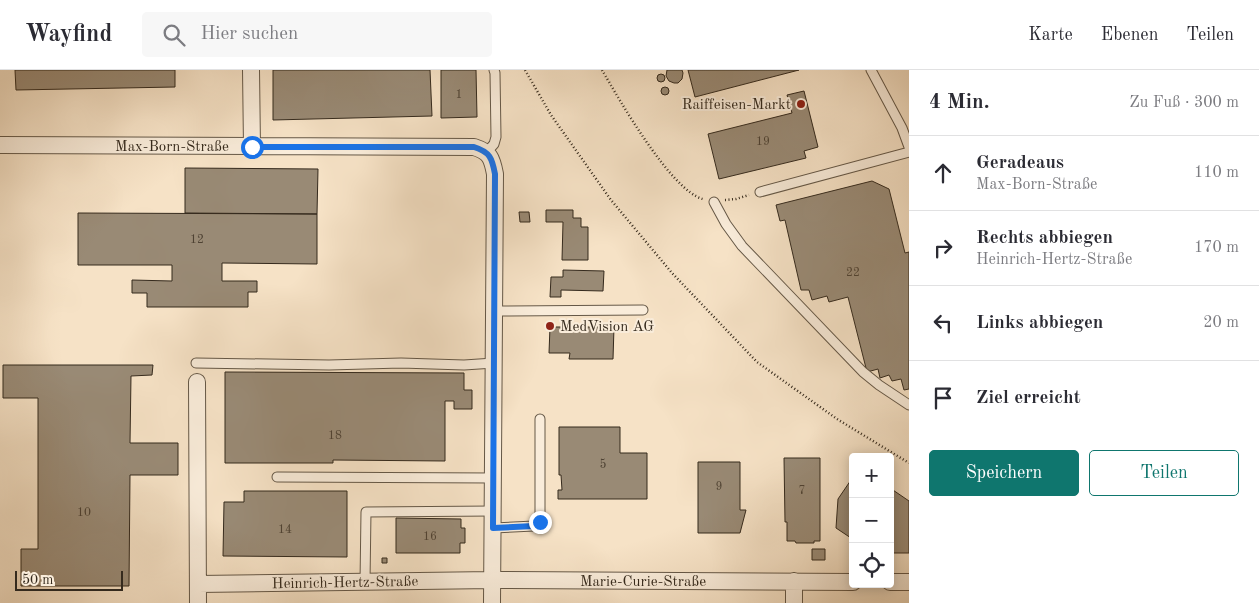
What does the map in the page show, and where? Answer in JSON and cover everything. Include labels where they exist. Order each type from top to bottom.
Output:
[{"type":"street","points":[[251,70],[252,147]]},
{"type":"street","name":"Max-Born-Straße","points":[[0,145],[474,147],[483,150],[488,155]]},
{"type":"street","points":[[488,155],[493,163],[495,174],[492,603]]},
{"type":"street","points":[[197,382],[198,603]]},
{"type":"street","name":"Heinrich-Hertz-Straße","points":[[198,584],[492,580]]},
{"type":"street","name":"Marie-Curie-Straße","points":[[492,580],[849,582]]},
{"type":"street","points":[[794,581],[794,603]]},
{"type":"street","points":[[894,582],[909,582]]},
{"type":"lane","points":[[488,155],[496,137],[494,70]]},
{"type":"lane","points":[[872,70],[902,128],[909,147]]},
{"type":"lane","points":[[760,192],[909,152]]},
{"type":"lane","points":[[714,202],[726,224],[742,246],[863,372],[909,405]]},
{"type":"lane","points":[[494,311],[643,310]]},
{"type":"lane","points":[[196,363],[329,365],[401,363],[464,365],[494,363]]},
{"type":"lane","points":[[493,528],[534,526],[540,522],[540,419]]},
{"type":"lane","points":[[277,477],[493,478]]},
{"type":"lane","points":[[365,582],[366,512],[493,511]]},
{"type":"path","points":[[525,70],[551,115],[611,200],[672,274],[757,362],[837,420],[909,463]]},
{"type":"path","points":[[602,70],[631,119],[669,172],[683,187],[699,198],[714,202],[736,199],[760,192]]},
{"type":"building","points":[[15,70],[175,70],[175,87],[16,90]]},
{"type":"building","points":[[273,70],[430,70],[432,116],[273,120]]},
{"type":"building","points":[[441,70],[476,70],[477,117],[441,118]]},
{"type":"building","points":[[667,70],[682,70],[682,79],[678,83],[669,81],[666,76]]},
{"type":"building","points":[[688,70],[799,70],[695,97]]},
{"type":"building","points":[[661,74],[665,78],[661,82],[657,78]]},
{"type":"building","points":[[665,87],[669,91],[665,95],[661,91]]},
{"type":"building","points":[[804,91],[818,147],[804,151],[806,158],[719,179],[708,134],[792,113],[787,95]]},
{"type":"building","points":[[185,168],[318,169],[317,214],[185,213]]},
{"type":"building","points":[[872,181],[889,189],[905,253],[909,252],[909,389],[904,390],[901,379],[892,381],[889,375],[880,378],[878,369],[867,372],[848,297],[829,302],[827,296],[812,300],[809,290],[801,290],[785,220],[780,221],[776,205]]},
{"type":"building","points":[[546,210],[573,210],[573,218],[581,218],[581,227],[588,227],[588,260],[562,260],[563,222],[546,222]]},
{"type":"building","points":[[519,212],[529,212],[530,222],[520,222]]},
{"type":"building","points":[[78,213],[317,214],[317,264],[222,263],[222,281],[257,281],[257,292],[248,292],[248,307],[147,307],[147,293],[132,293],[132,280],[172,281],[172,265],[78,265]]},
{"type":"building","points":[[563,270],[604,271],[603,291],[561,290],[561,297],[550,297],[551,277],[563,277]]},
{"type":"building","points":[[550,327],[614,327],[613,359],[569,359],[570,353],[549,353]]},
{"type":"building","points":[[3,365],[153,365],[152,375],[131,376],[130,443],[178,443],[178,475],[130,475],[129,586],[21,586],[21,549],[38,549],[38,398],[3,398]]},
{"type":"building","points":[[225,372],[464,373],[464,390],[472,390],[472,409],[454,409],[454,401],[445,401],[445,461],[333,460],[333,463],[225,463]]},
{"type":"building","points":[[559,427],[620,427],[620,453],[647,453],[647,499],[558,499],[558,490],[562,490],[561,475],[559,475]]},
{"type":"building","points":[[784,458],[820,458],[820,541],[796,543],[795,541],[787,541]]},
{"type":"building","points":[[698,462],[740,462],[740,510],[746,510],[740,533],[698,533]]},
{"type":"building","points":[[849,483],[849,537],[836,528],[838,499]]},
{"type":"building","points":[[244,491],[347,491],[347,557],[223,556],[224,502],[244,502]]},
{"type":"building","points":[[894,491],[909,501],[909,553],[894,553]]},
{"type":"building","points":[[396,518],[461,519],[461,528],[465,528],[465,543],[460,543],[460,553],[396,553]]},
{"type":"building","points":[[812,549],[825,549],[825,560],[812,560]]},
{"type":"building","points":[[382,558],[387,558],[387,563],[382,563]]},
{"type":"place","name":"Raiffeisen-Markt","points":[[801,104]]},
{"type":"place","name":"MedVision AG","points":[[550,326]]},
{"type":"route","points":[[252,147],[474,147],[483,150],[490,157],[495,174],[493,528],[534,526],[540,522]]}]
